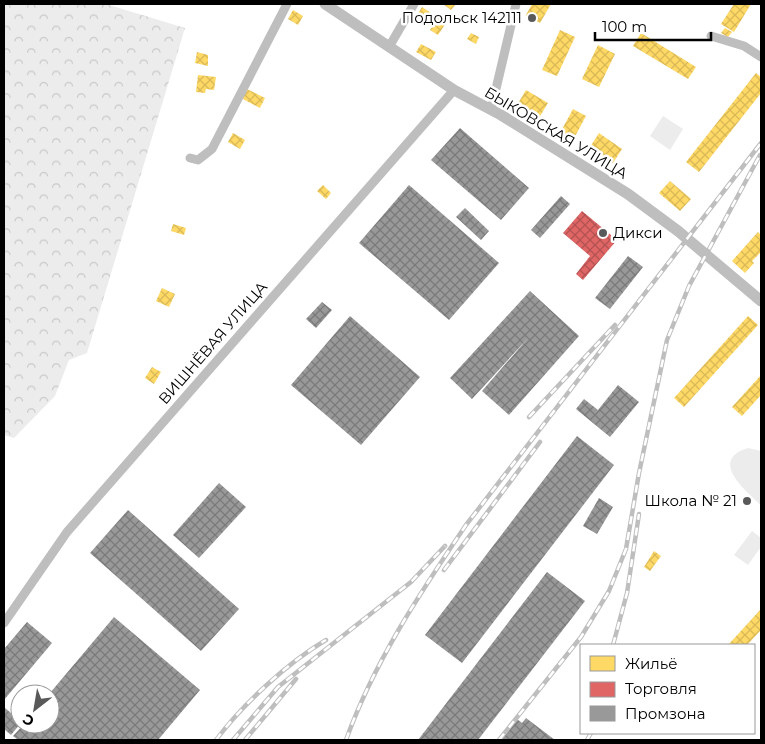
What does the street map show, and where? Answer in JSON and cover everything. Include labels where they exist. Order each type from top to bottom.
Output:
[{"type":"street","points":[[190,158],[198,160],[212,149],[287,4]]},
{"type":"street","points":[[389,47],[414,4]]},
{"type":"street","points":[[491,110],[516,4]]},
{"type":"street","name":"БЫКОВСКАЯ УЛИЦА","points":[[327,5],[454,90],[491,110],[641,203],[678,231],[761,302]]},
{"type":"street","points":[[711,36],[744,46],[761,57]]},
{"type":"street","name":"ВИШНЁВАЯ УЛИЦА","points":[[4,623],[67,532],[454,90]]},
{"type":"green space","points":[[4,4],[106,4],[185,28],[87,353],[69,360],[55,396],[14,438],[4,435]]},
{"type":"green space","points":[[663,116],[683,129],[670,150],[650,136]]},
{"type":"green space","points":[[748,448],[761,451],[761,505],[740,484],[731,468],[731,460],[736,453]]},
{"type":"green space","points":[[752,531],[761,538],[761,547],[748,565],[734,555]]},
{"type":"building: Жильё","points":[[443,4],[456,4],[451,10]]},
{"type":"building: Жильё","points":[[532,4],[551,4],[540,23],[526,15]]},
{"type":"building: Жильё","points":[[734,4],[751,4],[734,32],[721,24]]},
{"type":"building: Жильё","points":[[422,7],[446,23],[438,35],[430,30],[432,27],[416,17]]},
{"type":"building: Жильё","points":[[293,10],[303,16],[298,25],[288,19]]},
{"type":"building: Жильё","points":[[725,28],[732,32],[728,37],[721,33]]},
{"type":"building: Жильё","points":[[560,30],[575,37],[557,76],[542,70]]},
{"type":"building: Жильё","points":[[471,33],[479,37],[476,44],[467,39]]},
{"type":"building: Жильё","points":[[641,33],[696,67],[688,79],[633,46]]},
{"type":"building: Жильё","points":[[421,44],[436,52],[431,60],[416,52]]},
{"type":"building: Жильё","points":[[598,45],[615,54],[599,87],[582,79]]},
{"type":"building: Жильё","points":[[197,52],[208,55],[208,66],[195,63]]},
{"type":"building: Жильё","points":[[756,73],[761,77],[761,93],[699,172],[686,162]]},
{"type":"building: Жильё","points":[[198,75],[216,77],[214,90],[206,89],[205,93],[196,92]]},
{"type":"building: Жильё","points":[[247,89],[265,98],[260,108],[241,98]]},
{"type":"building: Жильё","points":[[526,90],[548,103],[539,118],[517,105]]},
{"type":"building: Жильё","points":[[573,109],[586,116],[573,140],[560,133]]},
{"type":"building: Жильё","points":[[233,133],[245,140],[240,149],[228,142]]},
{"type":"building: Жильё","points":[[599,133],[622,149],[613,163],[590,147]]},
{"type":"building: Жильё","points":[[670,181],[691,199],[680,211],[659,193]]},
{"type":"building: Жильё","points":[[323,185],[331,193],[326,199],[317,191]]},
{"type":"building: Жильё","points":[[173,224],[186,228],[184,235],[171,231]]},
{"type":"building: Жильё","points":[[758,232],[761,235],[761,252],[752,261],[754,263],[745,273],[732,261]]},
{"type":"building: Жильё","points":[[162,288],[175,294],[169,307],[156,301]]},
{"type":"building: Жильё","points":[[748,316],[758,325],[684,407],[674,398]]},
{"type":"building: Жильё","points":[[152,367],[161,372],[154,384],[145,378]]},
{"type":"building: Жильё","points":[[761,375],[761,395],[742,416],[732,407]]},
{"type":"building: Жильё","points":[[654,551],[661,556],[650,571],[644,567]]},
{"type":"building: Жильё","points":[[761,609],[761,630],[748,644],[729,644]]},
{"type":"building: Торговля","points":[[582,211],[617,240],[583,280],[576,274],[590,256],[563,233]]},
{"type":"building: Промзона","points":[[460,128],[529,188],[501,220],[431,160]]},
{"type":"building: Промзона","points":[[409,185],[499,263],[449,320],[359,243]]},
{"type":"building: Промзона","points":[[561,196],[570,204],[540,238],[531,230]]},
{"type":"building: Промзона","points":[[465,208],[489,231],[481,240],[456,217]]},
{"type":"building: Промзона","points":[[628,256],[643,267],[610,309],[595,298]]},
{"type":"building: Промзона","points":[[530,291],[579,336],[509,415],[482,391],[529,337],[472,399],[450,378]]},
{"type":"building: Промзона","points":[[322,302],[332,310],[316,328],[306,319]]},
{"type":"building: Промзона","points":[[350,316],[420,377],[361,445],[291,385]]},
{"type":"building: Промзона","points":[[618,385],[639,402],[610,437],[576,409],[584,399],[598,410]]},
{"type":"building: Промзона","points":[[577,436],[614,465],[462,663],[425,635]]},
{"type":"building: Промзона","points":[[219,483],[246,507],[199,558],[173,535]]},
{"type":"building: Промзона","points":[[599,498],[613,507],[597,534],[583,526]]},
{"type":"building: Промзона","points":[[128,510],[239,609],[201,651],[90,553]]},
{"type":"building: Промзона","points":[[547,572],[585,601],[478,740],[418,740]]},
{"type":"building: Промзона","points":[[114,617],[200,690],[158,740],[18,740],[13,736],[15,734],[60,734],[60,684],[58,684]]},
{"type":"building: Промзона","points":[[27,622],[52,643],[17,684],[10,684],[10,693],[4,700],[4,649]]},
{"type":"building: Промзона","points":[[4,707],[10,712],[10,734],[12,734],[11,735],[4,729]]},
{"type":"building: Промзона","points":[[526,718],[555,740],[500,740],[517,719],[522,723]]},
{"type":"railway","points":[[346,740],[370,683],[399,629],[466,525],[761,143]]},
{"type":"railway","points":[[499,740],[581,637],[609,591],[626,549],[639,473],[667,340],[689,286],[760,155]]},
{"type":"railway","points":[[529,417],[615,325]]},
{"type":"railway","points":[[444,570],[540,442]]},
{"type":"railway","points":[[613,644],[627,593],[639,514]]},
{"type":"railway","points":[[233,740],[278,687],[411,582],[445,546]]},
{"type":"railway","points":[[216,740],[266,686],[296,660],[326,640]]},
{"type":"railway","points":[[245,740],[296,679]]},
{"type":"railway","points":[[587,740],[590,734]]},
{"type":"place","name":"Подольск 142111","points":[[532,18]]},
{"type":"place","name":"Дикси","points":[[603,233]]},
{"type":"place","name":"Школа № 21","points":[[747,501]]}]
